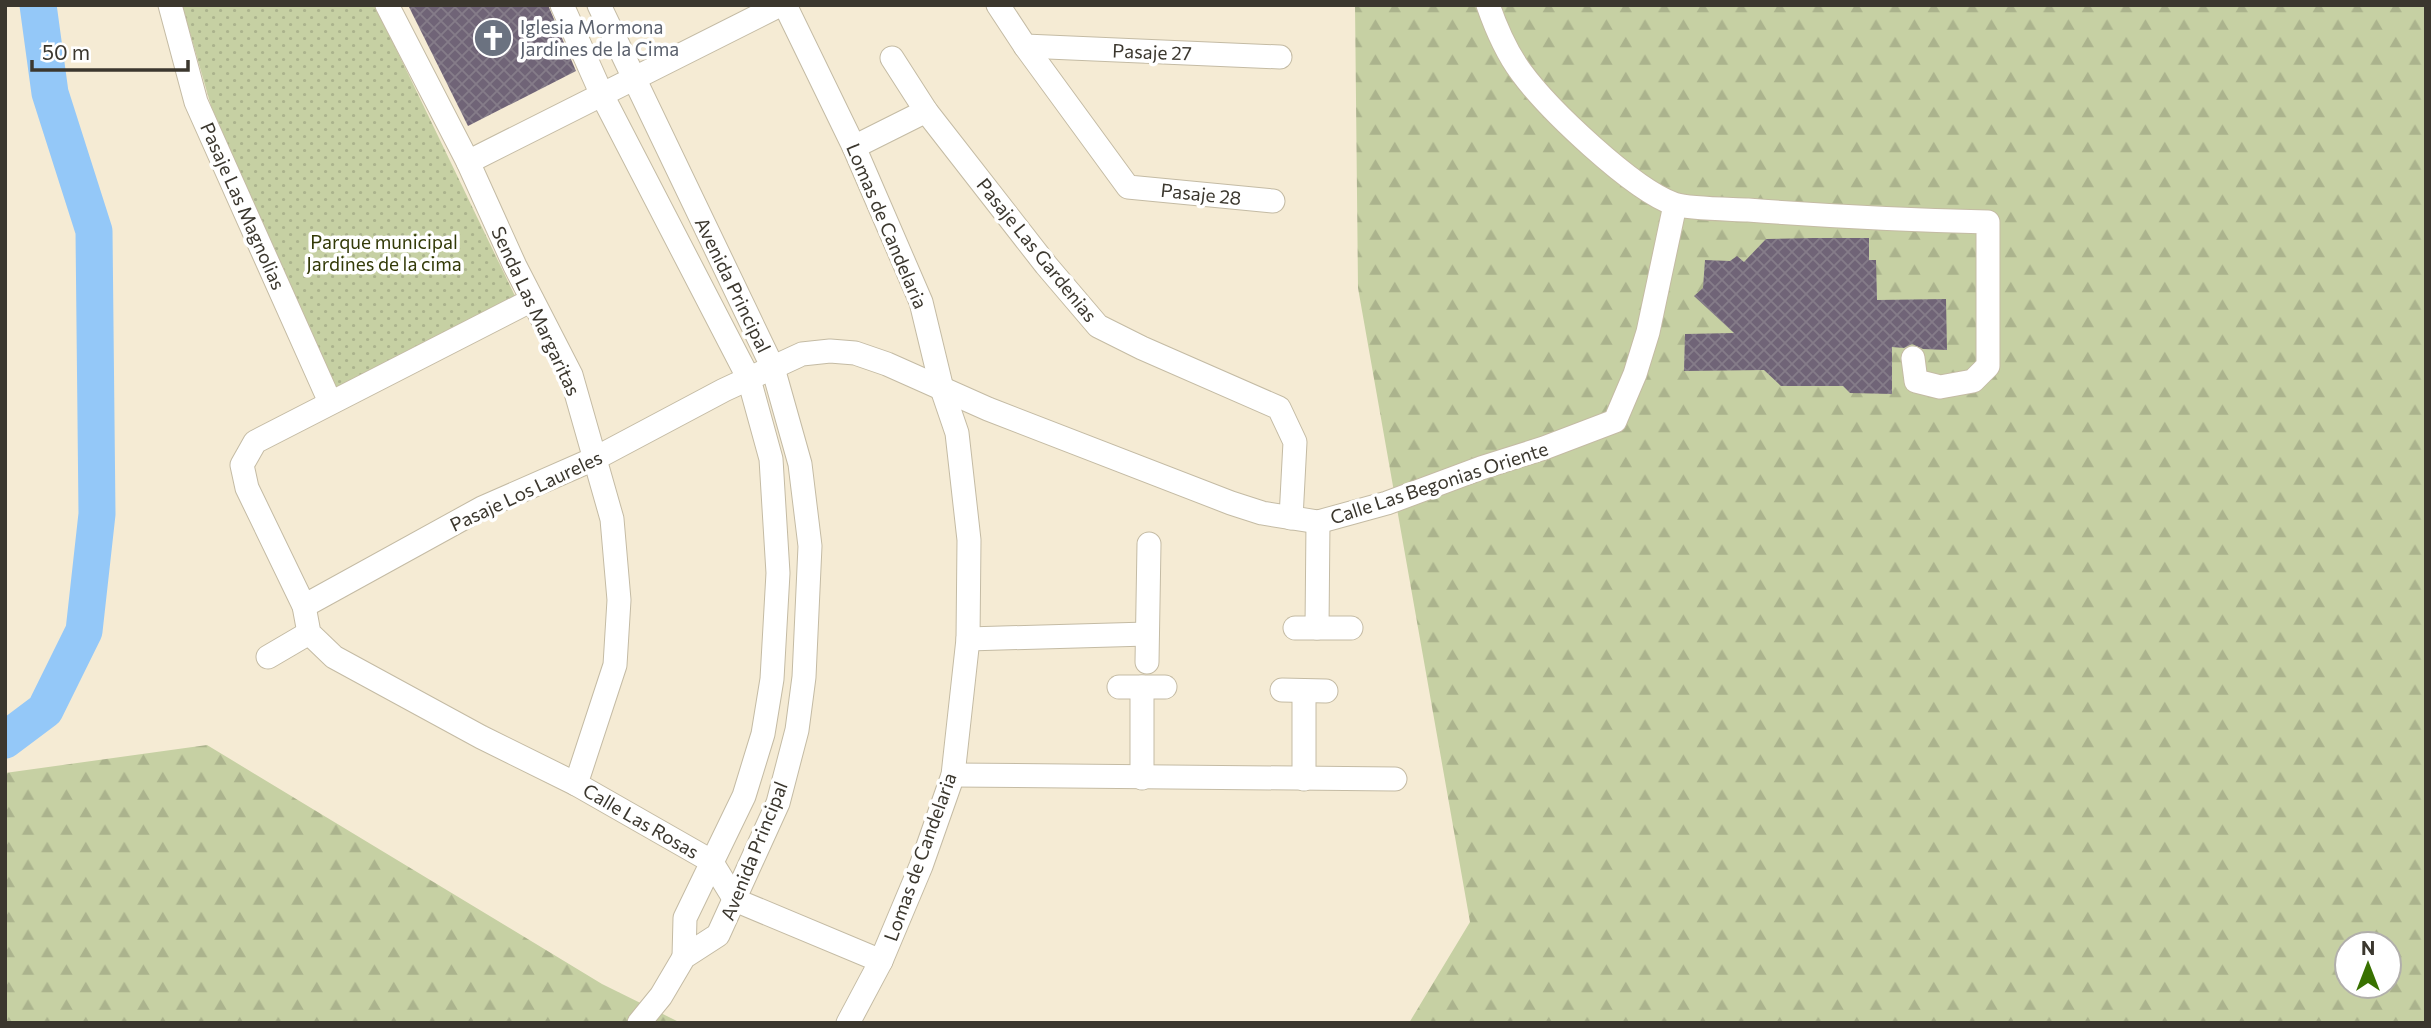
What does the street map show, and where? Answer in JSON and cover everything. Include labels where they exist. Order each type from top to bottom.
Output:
[{"type":"street","name":"Pasaje Las Magnolias","points":[[170,5],[197,102],[330,402]]},
{"type":"street","name":"Senda Las Margaritas","points":[[387,5],[468,162],[570,375],[612,519],[619,600],[615,665],[576,784]]},
{"type":"street","name":"Avenida Principal","points":[[562,5],[602,95],[749,379],[771,459],[778,573],[772,679],[764,734],[744,796],[685,918],[684,957]]},
{"type":"street","name":"Avenida Principal","points":[[599,5],[773,368],[800,464],[810,546],[804,677],[797,730],[778,803],[718,935],[684,957]]},
{"type":"street","points":[[468,162],[783,5]]},
{"type":"street","name":"Lomas de Candelaria","points":[[783,5],[854,147],[921,302],[942,389],[957,433],[969,540],[968,639],[953,775],[921,866],[881,961],[848,1023]]},
{"type":"street","points":[[998,5],[1024,46]]},
{"type":"street","points":[[1488,5],[1496,27],[1520,71],[1561,117],[1619,168],[1675,205],[1851,218],[1988,222],[1987,366],[1973,382],[1940,387],[1916,382],[1913,358]]},
{"type":"street","name":"Pasaje 27","points":[[1024,46],[1280,57]]},
{"type":"street","name":"Pasaje 28","points":[[1024,46],[1128,187],[1273,201]]},
{"type":"street","name":"Pasaje Las Gardenias","points":[[892,58],[926,111],[1046,265],[1098,326],[1279,408],[1295,442],[1291,518]]},
{"type":"street","points":[[854,147],[926,111]]},
{"type":"street","name":"Calle Las Begonias Oriente","points":[[749,379],[802,354],[830,351],[855,353],[887,363],[942,389],[1231,503],[1262,513],[1318,522],[1387,503],[1615,421],[1635,373],[1647,332],[1675,205]]},
{"type":"street","points":[[532,300],[255,442],[242,465],[247,488],[304,606],[309,633],[334,657],[481,737],[576,784]]},
{"type":"street","name":"Pasaje Los Laureles","points":[[304,606],[482,508],[596,458],[749,379]]},
{"type":"street","points":[[1318,522],[1306,628],[1351,628]]},
{"type":"street","points":[[1147,662],[1149,544]]},
{"type":"street","points":[[268,657],[309,633]]},
{"type":"street","points":[[968,639],[1147,634]]},
{"type":"street","points":[[1119,687],[1165,687]]},
{"type":"street","points":[[1142,687],[1142,778]]},
{"type":"street","points":[[1304,691],[1304,779]]},
{"type":"street","points":[[953,775],[1395,779]]},
{"type":"street","name":"Calle Las Rosas","points":[[576,784],[711,861],[736,900]]},
{"type":"street","points":[[736,900],[881,961]]},
{"type":"street","points":[[639,1023],[661,996],[684,957]]},
{"type":"green space","name":"Parque municipal Jardines de la cima","points":[[182,5],[375,5],[516,298],[335,390],[211,106]]},
{"type":"green space","points":[[1355,5],[2426,5],[2426,1023],[1409,1023],[1470,922],[1358,288]]},
{"type":"green space","points":[[207,745],[602,984],[681,1023],[5,1023],[5,773]]},
{"type":"building","name":"Iglesia Mormona Jardines de la Cima","points":[[408,5],[548,5],[576,71],[468,126]]},
{"type":"building","points":[[1869,238],[1869,260],[1876,260],[1877,300],[1946,299],[1947,350],[1923,349],[1912,344],[1904,348],[1892,347],[1892,394],[1850,393],[1843,386],[1781,386],[1764,370],[1684,371],[1685,334],[1734,333],[1694,296],[1703,288],[1705,260],[1730,261],[1737,256],[1744,262],[1766,239]]},
{"type":"waterway","points":[[5,740],[45,710],[84,631],[97,514],[94,231],[50,93],[38,5]]},
{"type":"place","name":"Iglesia Mormona Jardines de la Cima","points":[[493,38]]}]
